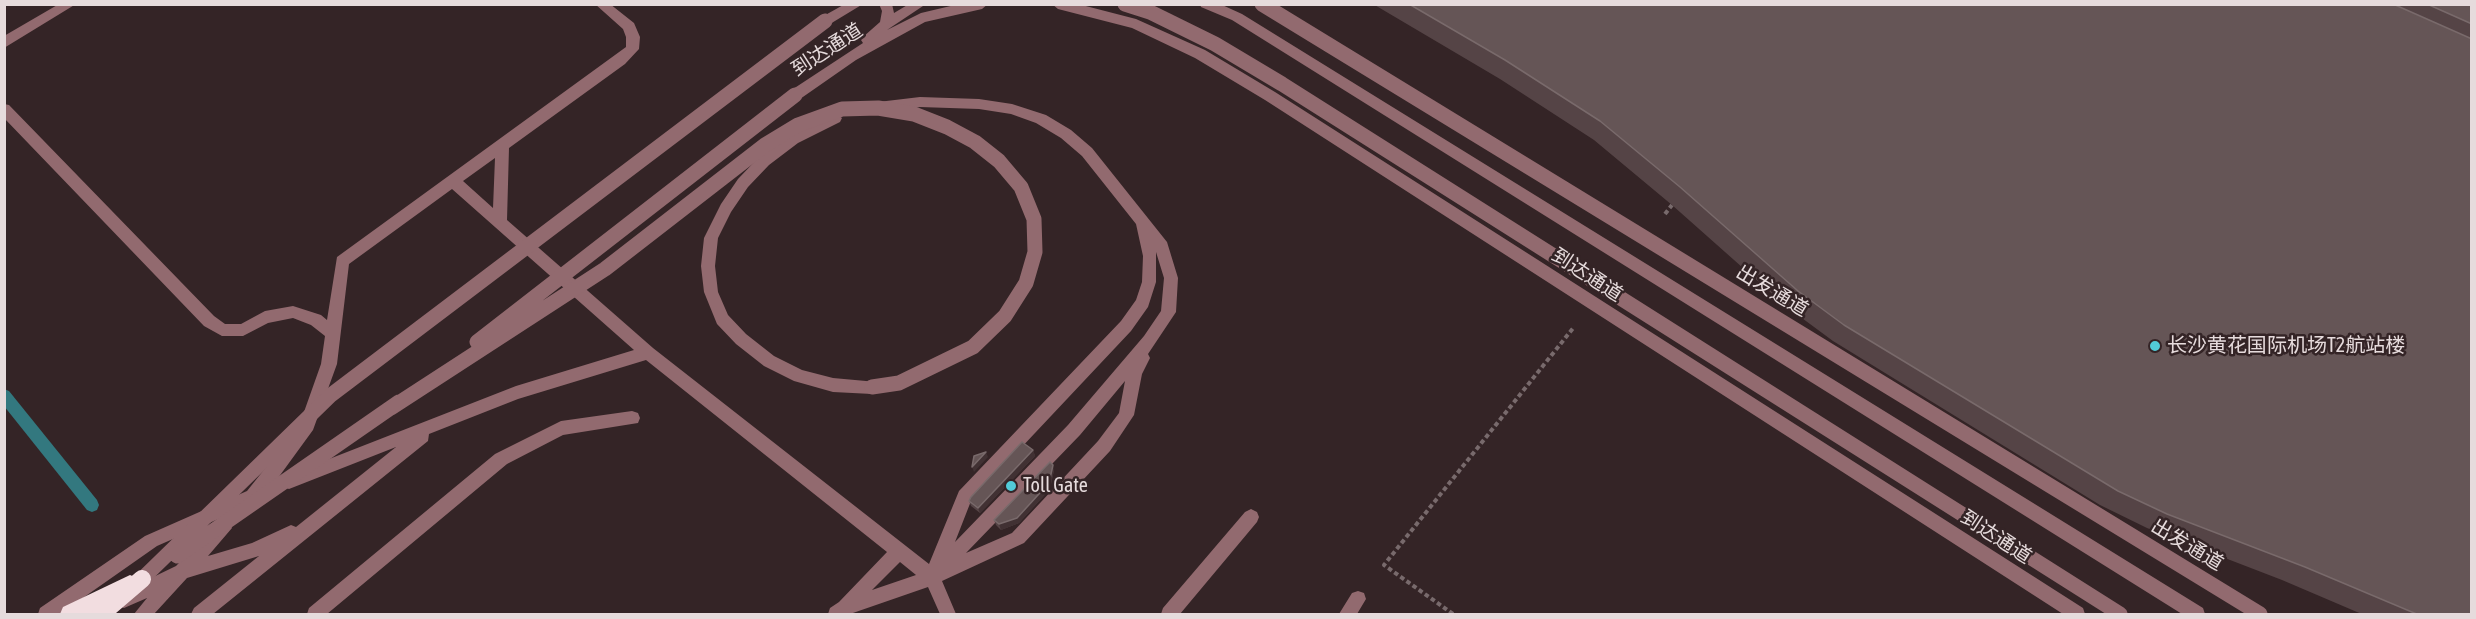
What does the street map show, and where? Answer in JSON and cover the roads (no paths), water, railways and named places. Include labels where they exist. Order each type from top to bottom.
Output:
[{"type":"highway","points":[[70,615],[142,579]]},
{"type":"highway","points":[[88,615],[142,579]]},
{"type":"highway","points":[[99,615],[142,579]]},
{"type":"highway","points":[[113,615],[142,579]]},
{"type":"street","points":[[4,43],[70,4]]},
{"type":"street","points":[[143,615],[257,495],[305,430],[329,364],[342,261],[632,49],[633,37],[629,26],[601,4]]},
{"type":"street","points":[[142,579],[331,395],[825,21],[857,4]]},
{"type":"street","points":[[885,4],[888,11],[886,24]]},
{"type":"street","points":[[851,56],[886,24],[920,4]]},
{"type":"street","name":"到达通道","points":[[391,408],[795,95],[851,56],[921,18],[982,4]]},
{"type":"street","name":"到达通道","points":[[1058,4],[1136,24],[1210,60],[1280,102],[2077,615]]},
{"type":"street","points":[[1125,4],[1150,12],[1215,44],[1282,84],[2120,615]]},
{"type":"street","points":[[1206,4],[1237,17],[2197,615]]},
{"type":"street","name":"出发通道","points":[[1262,4],[2260,615]]},
{"type":"street","points":[[142,579],[391,408],[605,269],[765,145],[798,125],[842,110],[878,108],[914,114],[947,127],[975,142],[999,161],[1021,187],[1034,219],[1035,252],[1026,283],[1005,316],[973,347],[899,383],[872,387],[833,385],[799,376],[769,361],[741,339],[722,318],[711,292],[708,266],[711,238],[726,208],[743,183],[764,161],[793,138],[825,122],[858,110],[887,105],[920,102],[979,104],[1012,109],[1041,119],[1080,146],[1141,217],[1162,246],[1171,278],[1168,312],[1149,341],[1074,429],[932,577]]},
{"type":"street","points":[[4,109],[209,321],[222,330],[243,330],[265,317],[293,312],[316,320],[333,334]]},
{"type":"street","points":[[500,221],[502,145]]},
{"type":"street","points":[[453,181],[648,353],[932,577],[948,615]]},
{"type":"street","points":[[932,577],[964,496],[1126,326],[1143,303],[1149,282],[1150,256],[1141,217]]},
{"type":"street","points":[[839,612],[932,577],[1018,538],[1104,446],[1126,415],[1134,374],[1149,341]]},
{"type":"street","points":[[46,615],[151,541],[257,495],[444,420],[516,393],[648,353]]},
{"type":"street","points":[[315,615],[501,459],[561,428],[632,418]]},
{"type":"street","points":[[200,615],[403,449],[444,420]]},
{"type":"street","points":[[1169,615],[1251,517]]},
{"type":"street","points":[[99,615],[182,572],[255,550],[317,520]]},
{"type":"street","points":[[839,612],[899,551]]},
{"type":"street","points":[[1347,615],[1358,599]]},
{"type":"waterway","points":[[4,395],[92,505]]},
{"type":"place","name":"长沙黄花国际机场T2航站楼","points":[[2155,346]]},
{"type":"place","name":"Toll Gate","points":[[1011,486]]}]
